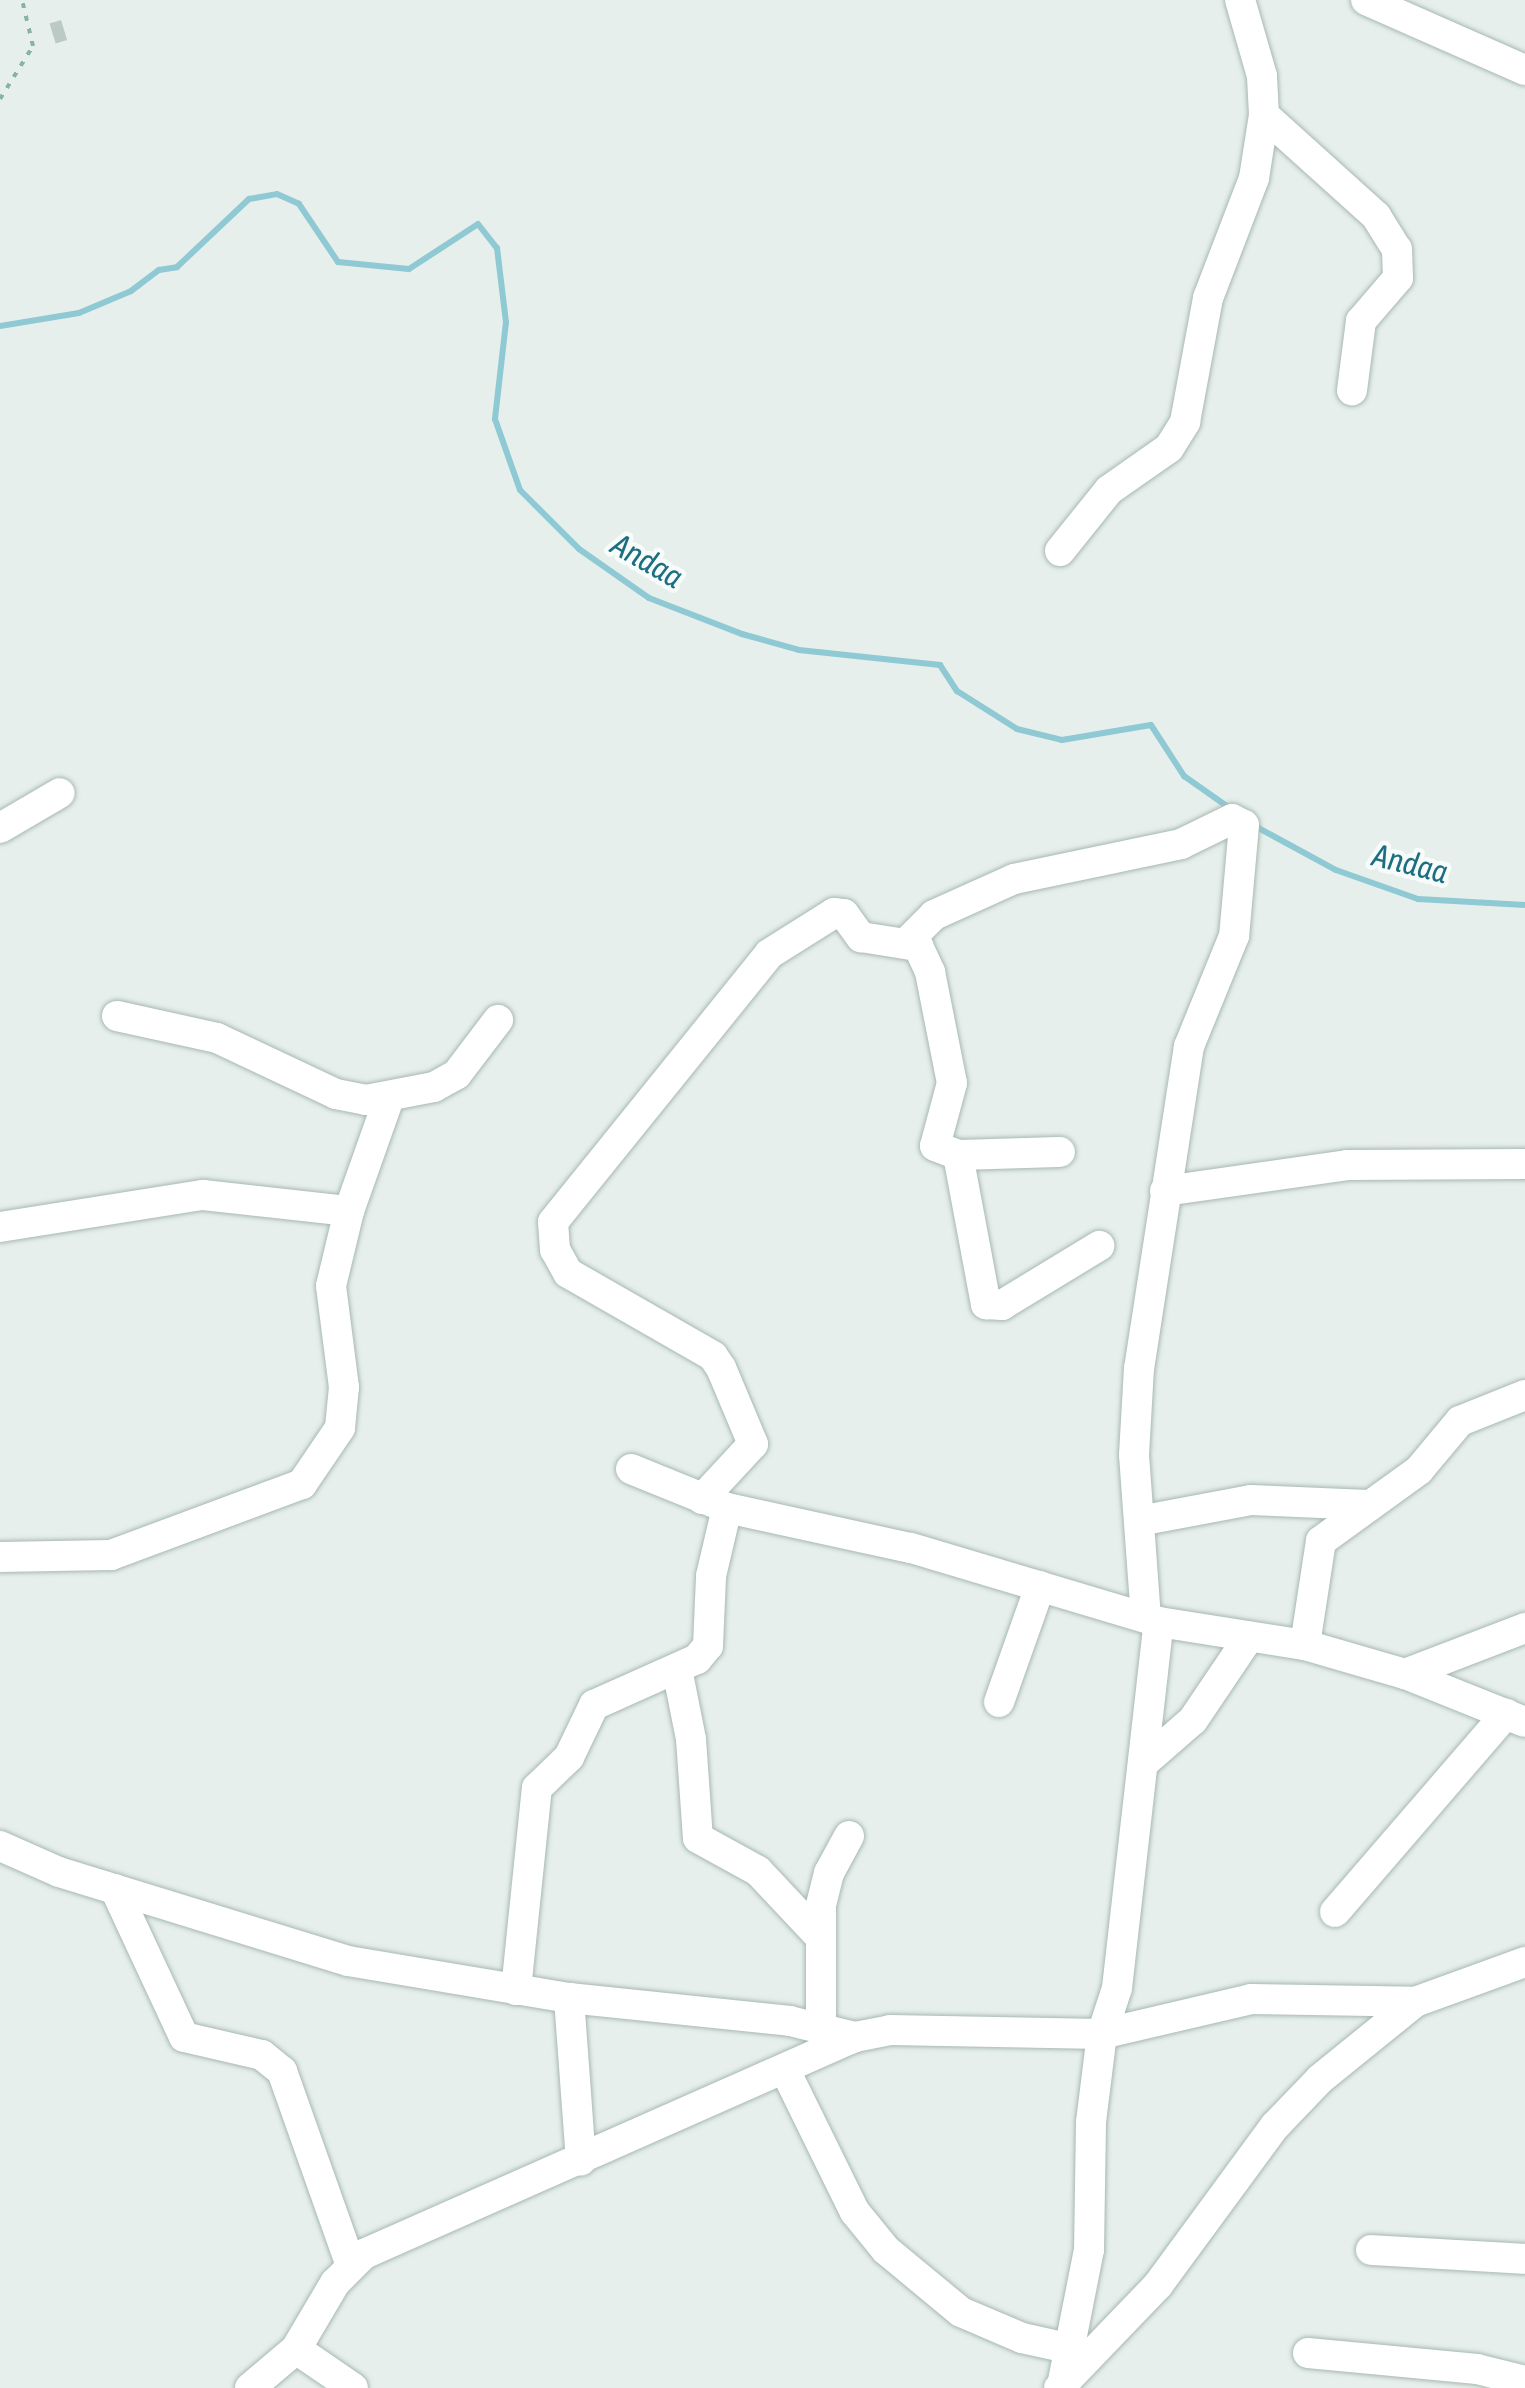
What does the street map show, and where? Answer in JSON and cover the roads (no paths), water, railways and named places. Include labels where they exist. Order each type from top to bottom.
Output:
[{"type":"street","points":[[1060,551],[1109,490],[1178,436],[1208,298],[1254,178],[1264,115],[1262,76],[1240,0]]},
{"type":"street","points":[[1366,0],[1525,70]]},
{"type":"street","points":[[1264,115],[1376,216],[1397,249],[1398,278],[1361,321],[1352,390]]},
{"type":"street","points":[[0,828],[60,793]]},
{"type":"street","points":[[909,940],[934,915],[1014,879],[1180,844],[1240,819],[1245,850],[1234,936],[1190,1046],[1139,1368],[1134,1455],[1153,1620],[1146,1760],[1117,1988],[1102,2034],[1091,2122],[1089,2250],[1061,2387]]},
{"type":"street","points":[[516,1990],[537,1788],[569,1757],[594,1705],[676,1668],[708,1646],[714,1503],[753,1444],[713,1356],[568,1273],[555,1250],[553,1222],[769,954],[834,913],[844,914],[861,937],[909,940],[924,954],[952,1083],[936,1146],[958,1155],[1060,1152]]},
{"type":"street","points":[[117,1016],[217,1038],[336,1094],[389,1098],[434,1087],[457,1074],[498,1020]]},
{"type":"street","points":[[0,1558],[111,1555],[302,1484],[340,1428],[344,1388],[331,1286],[349,1212],[389,1098]]},
{"type":"street","points":[[958,1155],[986,1304],[1002,1305],[1099,1246]]},
{"type":"street","points":[[1165,1191],[1348,1164],[1525,1164]]},
{"type":"street","points":[[0,1227],[202,1195],[349,1212]]},
{"type":"street","points":[[1304,1645],[1321,1541],[1419,1470],[1460,1421],[1525,1395]]},
{"type":"street","points":[[631,1469],[714,1503],[911,1548],[1153,1620],[1304,1645],[1404,1674],[1516,1718],[1335,1912]]},
{"type":"street","points":[[1139,1521],[1251,1500],[1368,1506]]},
{"type":"street","points":[[999,1702],[1040,1586]]},
{"type":"street","points":[[1404,1674],[1525,1628]]},
{"type":"street","points":[[1146,1760],[1193,1720],[1249,1637]]},
{"type":"street","points":[[676,1668],[692,1739],[698,1838],[758,1871],[820,1937]]},
{"type":"street","points":[[821,2029],[820,1937],[828,1873],[849,1836]]},
{"type":"street","points":[[0,1846],[115,1889],[348,1960],[516,1990],[821,2029],[855,2037]]},
{"type":"street","points":[[115,1889],[184,2037],[262,2056],[282,2071],[350,2263]]},
{"type":"street","points":[[1061,2387],[1158,2285],[1275,2126],[1320,2079],[1415,2002],[1525,1962]]},
{"type":"street","points":[[569,1998],[582,2161]]},
{"type":"street","points":[[250,2388],[296,2349],[350,2263],[855,2037],[890,2030],[1102,2034],[1251,2000],[1415,2002]]},
{"type":"street","points":[[785,2070],[856,2212],[886,2250],[961,2312],[1022,2338],[1067,2348]]},
{"type":"street","points":[[1371,2250],[1525,2259]]},
{"type":"street","points":[[296,2349],[353,2388]]},
{"type":"street","points":[[1308,2353],[1477,2369],[1525,2381]]},
{"type":"waterway","name":"Andaa","points":[[0,326],[79,313],[131,291],[159,270],[177,267],[249,199],[277,194],[299,204],[338,262],[409,269],[478,224],[497,248],[506,322],[495,419],[520,490],[579,549],[649,598],[742,634],[799,650],[940,665],[957,691],[1017,729],[1062,740],[1151,725],[1184,776],[1231,809]]},
{"type":"waterway","name":"Andaa","points":[[1253,825],[1336,870],[1418,899],[1525,905]]}]
